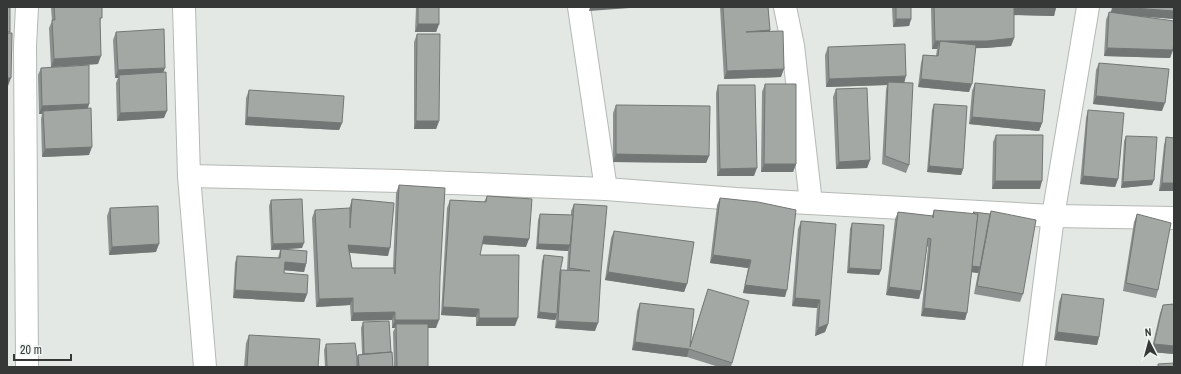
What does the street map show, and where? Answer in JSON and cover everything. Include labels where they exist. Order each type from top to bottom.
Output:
[{"type":"street","points":[[27,7],[25,54],[27,367]]},
{"type":"street","points":[[184,7],[189,176],[205,367]]},
{"type":"street","points":[[579,7],[606,189]]},
{"type":"street","points":[[785,7],[793,46],[810,203]]},
{"type":"street","points":[[1034,367],[1053,216],[1088,7]]},
{"type":"street","points":[[189,176],[399,181],[606,189],[736,199],[1053,216],[1174,218]]},
{"type":"building","points":[[7,7],[10,7],[10,32],[7,32]]},
{"type":"building","points":[[54,7],[102,7],[102,18],[100,18],[101,56],[54,59],[52,20],[55,20]]},
{"type":"building","points":[[418,7],[439,7],[439,24],[418,24]]},
{"type":"building","points":[[723,7],[768,7],[770,30],[746,32],[783,31],[784,69],[727,71]]},
{"type":"building","points":[[896,7],[911,7],[911,19],[896,19]]},
{"type":"building","points":[[934,7],[1014,7],[1014,38],[987,41],[935,41]]},
{"type":"building","points":[[1014,7],[1056,7],[1056,8]]},
{"type":"building","points":[[1120,7],[1174,7],[1174,11]]},
{"type":"building","points":[[1109,12],[1174,21],[1173,50],[1107,48]]},
{"type":"building","points":[[164,29],[165,68],[118,70],[116,32]]},
{"type":"building","points":[[7,33],[12,33],[11,78],[7,78]]},
{"type":"building","points":[[417,34],[440,34],[439,121],[416,121]]},
{"type":"building","points":[[940,41],[976,45],[972,84],[921,79],[923,55],[938,56]]},
{"type":"building","points":[[905,44],[906,76],[829,79],[828,47]]},
{"type":"building","points":[[1099,63],[1169,69],[1165,103],[1096,96]]},
{"type":"building","points":[[89,65],[89,104],[42,106],[41,68]]},
{"type":"building","points":[[166,72],[167,111],[120,113],[119,75]]},
{"type":"building","points":[[888,82],[913,83],[909,165],[885,156]]},
{"type":"building","points":[[975,83],[1045,90],[1042,123],[972,117]]},
{"type":"building","points":[[765,84],[796,84],[796,164],[764,164]]},
{"type":"building","points":[[718,85],[755,85],[757,168],[720,169]]},
{"type":"building","points":[[867,88],[870,160],[839,162],[836,89]]},
{"type":"building","points":[[249,90],[344,96],[342,123],[247,117]]},
{"type":"building","points":[[934,104],[967,106],[963,169],[929,166]]},
{"type":"building","points":[[616,105],[710,106],[709,156],[616,154]]},
{"type":"building","points":[[91,108],[92,147],[45,149],[43,111]]},
{"type":"building","points":[[1088,110],[1124,113],[1118,179],[1083,176]]},
{"type":"building","points":[[996,135],[1043,135],[1042,181],[995,181]]},
{"type":"building","points":[[1126,136],[1157,137],[1154,180],[1123,182]]},
{"type":"building","points":[[1166,137],[1174,138],[1174,183],[1162,183]]},
{"type":"building","points":[[399,185],[445,188],[439,320],[395,320],[395,312],[353,313],[353,298],[319,299],[315,210],[350,208],[350,228],[352,199],[394,203],[390,248],[348,245],[352,268],[394,268],[395,274]]},
{"type":"building","points":[[487,196],[532,199],[529,239],[484,236],[480,255],[519,255],[518,318],[479,318],[479,309],[443,307],[450,200],[486,202]]},
{"type":"building","points":[[720,198],[758,202],[796,210],[787,290],[745,285],[751,260],[713,255]]},
{"type":"building","points":[[302,199],[304,243],[273,244],[271,200]]},
{"type":"building","points":[[574,204],[607,206],[598,323],[558,321],[561,270],[590,271],[569,268]]},
{"type":"building","points":[[158,206],[159,244],[112,247],[110,208]]},
{"type":"building","points":[[934,210],[978,214],[967,313],[924,308],[931,239],[928,238],[921,291],[889,287],[898,212],[933,216],[933,218]]},
{"type":"building","points":[[991,211],[1036,220],[1023,294],[977,286]]},
{"type":"building","points":[[973,212],[990,214],[980,267],[972,266],[978,214]]},
{"type":"building","points":[[540,214],[573,215],[570,245],[538,244]]},
{"type":"building","points":[[1137,214],[1171,223],[1158,290],[1126,283]]},
{"type":"building","points":[[801,221],[836,224],[828,324],[818,328],[820,300],[795,298]]},
{"type":"building","points":[[852,223],[884,225],[881,270],[849,268]]},
{"type":"building","points":[[614,231],[694,242],[687,284],[608,272]]},
{"type":"building","points":[[281,249],[307,251],[306,264],[285,262],[284,273],[308,275],[307,294],[235,290],[237,256],[280,258]]},
{"type":"building","points":[[544,255],[563,257],[560,272],[557,314],[539,312]]},
{"type":"building","points":[[708,289],[749,301],[732,363],[689,349],[635,342],[640,303],[694,309],[690,347]]},
{"type":"building","points":[[1062,294],[1104,299],[1099,337],[1057,332]]},
{"type":"building","points":[[1174,304],[1174,346],[1154,344],[1163,305]]},
{"type":"building","points":[[389,321],[391,352],[364,354],[363,322]]},
{"type":"building","points":[[396,324],[428,324],[428,367],[397,367]]},
{"type":"building","points":[[249,335],[320,339],[318,367],[247,367]]},
{"type":"building","points":[[355,343],[357,367],[327,367],[326,344]]},
{"type":"building","points":[[392,352],[393,367],[359,367],[358,355]]},
{"type":"building","points":[[1174,363],[1174,367],[1158,367],[1158,364]]}]
